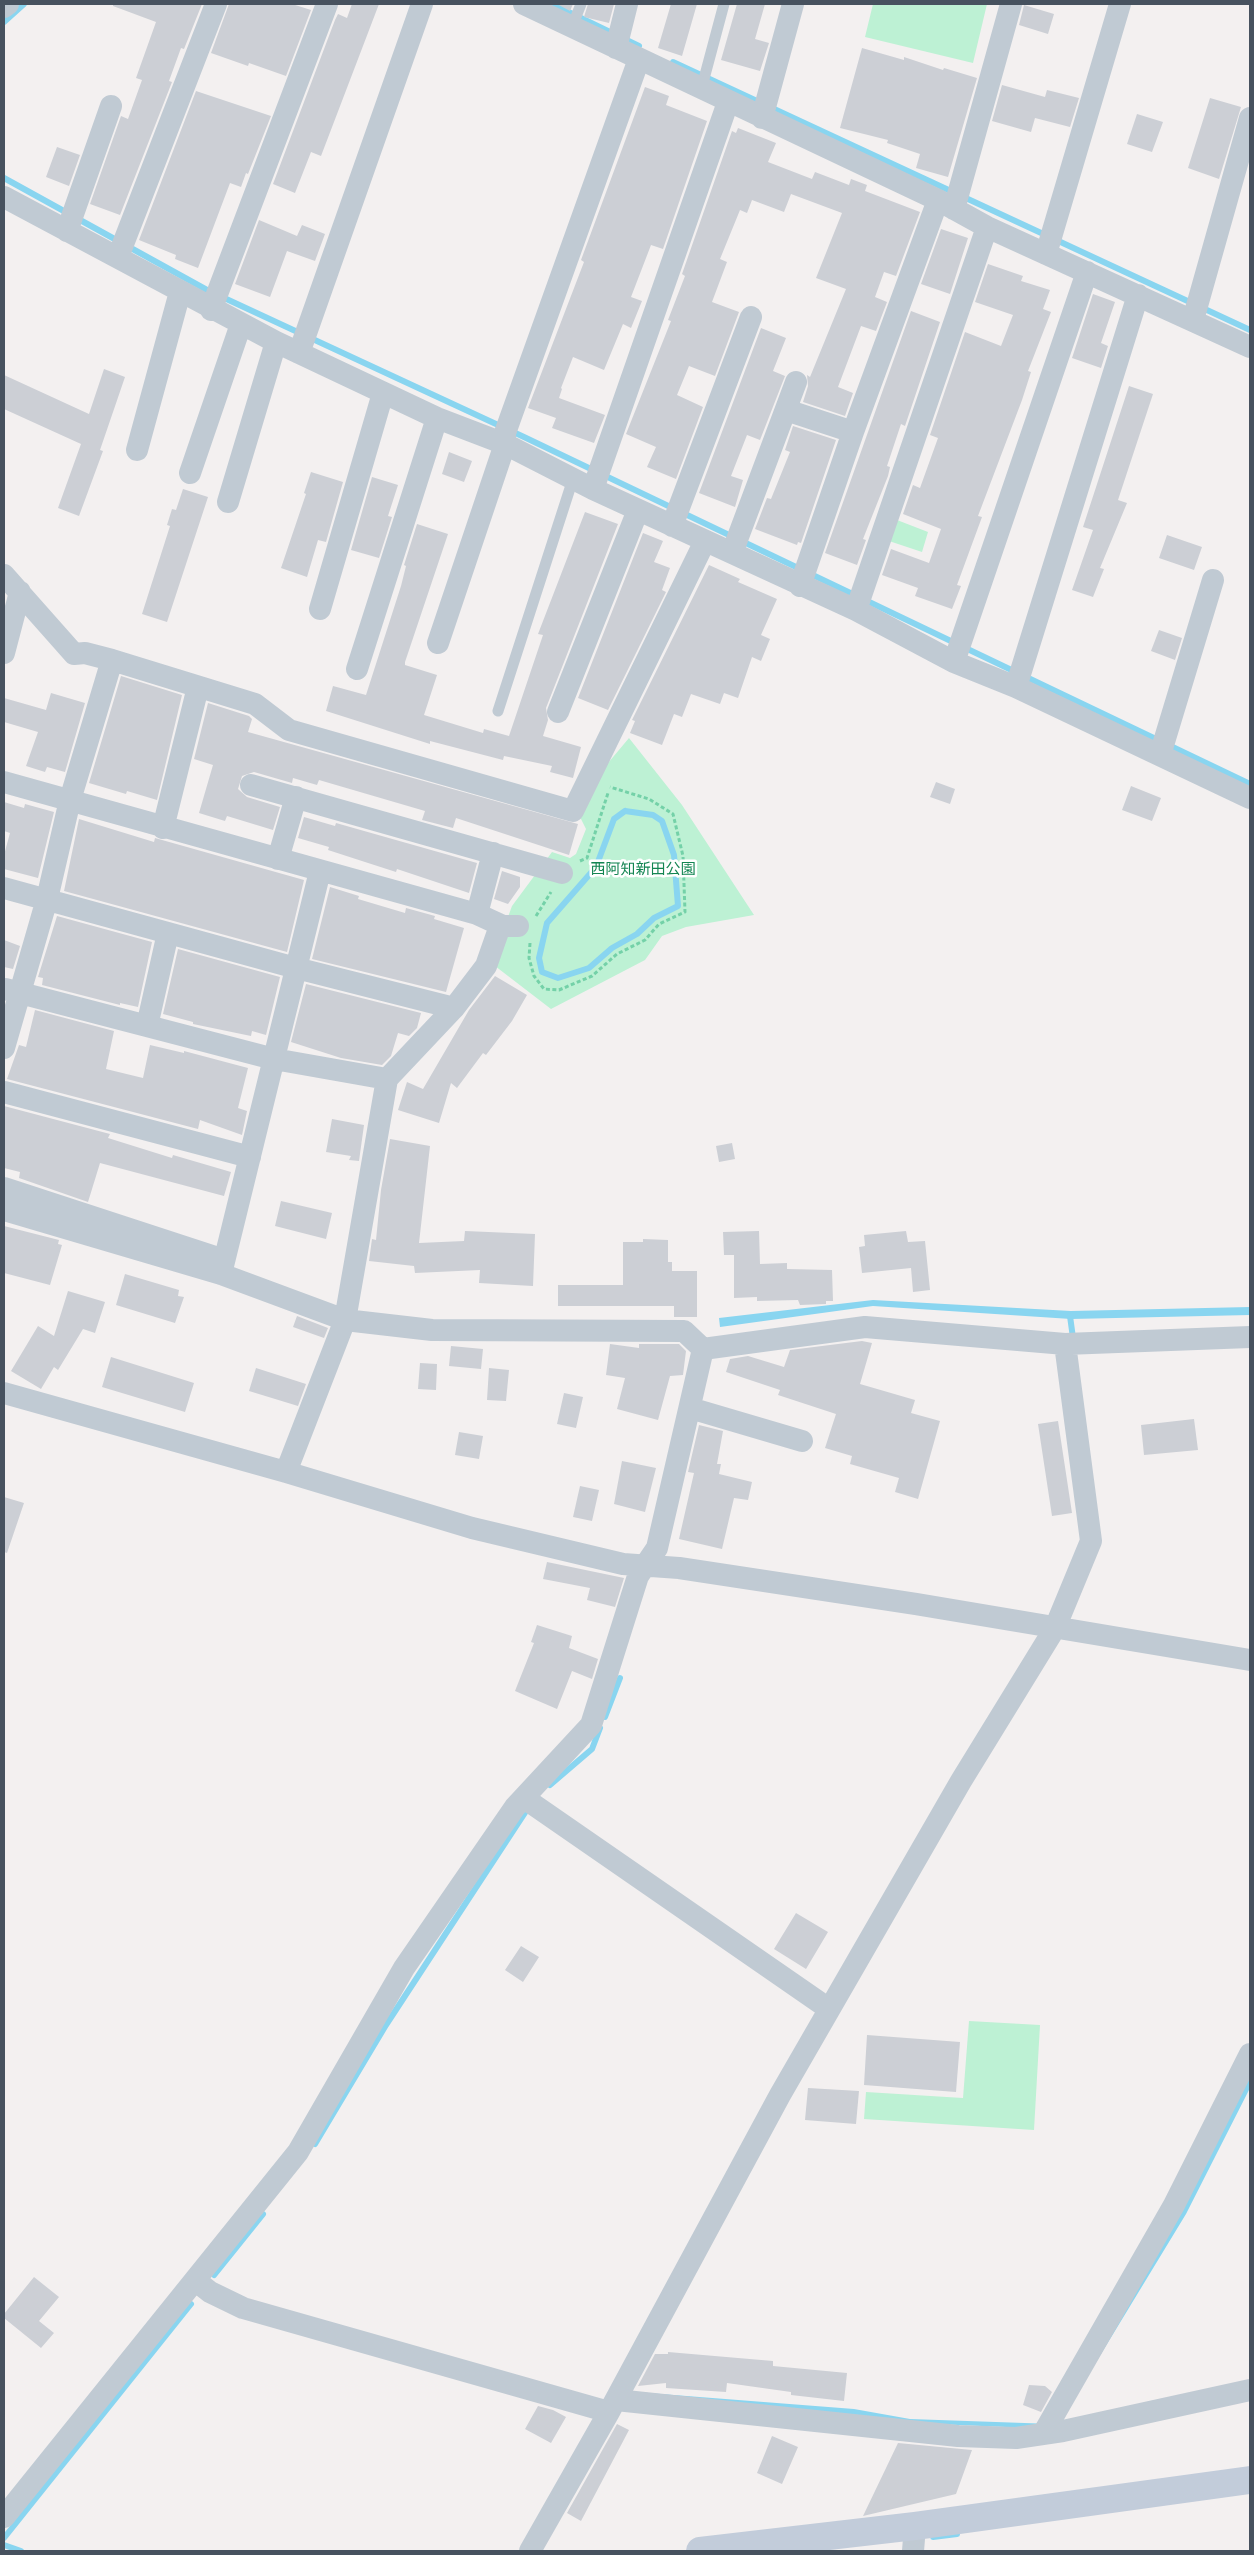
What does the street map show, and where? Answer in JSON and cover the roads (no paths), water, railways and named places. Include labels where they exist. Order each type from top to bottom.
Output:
[{"type":"street","points":[[4,7],[8,4]]},
{"type":"street","points":[[121,250],[216,4]]},
{"type":"street","points":[[212,309],[327,4]]},
{"type":"street","points":[[299,352],[422,4]]},
{"type":"street","points":[[524,4],[577,15],[618,40],[639,59],[704,80],[728,102],[764,109],[952,200],[987,227],[1049,244],[1087,272],[1138,295],[1195,311],[1250,347]]},
{"type":"street","points":[[618,40],[628,4]]},
{"type":"street","points":[[764,109],[793,4]]},
{"type":"street","points":[[801,585],[853,432],[952,200],[1011,4]]},
{"type":"street","points":[[1049,244],[1120,4]]},
{"type":"street","points":[[438,643],[507,432],[639,59]]},
{"type":"street","points":[[586,485],[602,462],[728,102]]},
{"type":"street","points":[[70,223],[111,106]]},
{"type":"street","points":[[1195,311],[1250,118]]},
{"type":"street","points":[[4,197],[70,223],[121,250],[180,292],[276,342],[437,418],[507,432],[586,485],[856,609],[954,661],[1016,687],[1250,798]]},
{"type":"street","points":[[856,609],[987,227]]},
{"type":"street","points":[[954,661],[1087,272]]},
{"type":"street","points":[[136,450],[180,292]]},
{"type":"street","points":[[1016,687],[1138,295]]},
{"type":"street","points":[[673,526],[751,317]]},
{"type":"street","points":[[190,473],[241,324]]},
{"type":"street","points":[[228,502],[276,342]]},
{"type":"street","points":[[733,552],[796,382]]},
{"type":"street","points":[[320,610],[383,393]]},
{"type":"street","points":[[786,410],[853,432]]},
{"type":"street","points":[[357,669],[437,418]]},
{"type":"street","points":[[558,712],[638,510]]},
{"type":"street","points":[[4,574],[74,654],[85,653],[112,660],[255,704],[289,730],[573,811],[705,541]]},
{"type":"street","points":[[1160,754],[1213,580]]},
{"type":"street","points":[[4,653],[20,592]]},
{"type":"street","points":[[4,1048],[11,990],[47,899],[70,800],[112,660]]},
{"type":"street","points":[[162,828],[198,687]]},
{"type":"street","points":[[4,782],[162,828],[517,926],[500,926],[486,966],[454,1008],[387,1079],[345,1320],[286,1472]]},
{"type":"street","points":[[251,784],[562,873]]},
{"type":"street","points":[[278,859],[296,797]]},
{"type":"street","points":[[477,914],[494,853]]},
{"type":"street","points":[[223,1267],[320,871]]},
{"type":"street","points":[[4,888],[296,968],[454,1008]]},
{"type":"street","points":[[147,1026],[168,932]]},
{"type":"street","points":[[11,990],[274,1059],[387,1079]]},
{"type":"street","points":[[4,1092],[250,1157]]},
{"type":"street","points":[[4,1188],[223,1267],[345,1320],[432,1330],[684,1332],[703,1349],[865,1327],[1065,1344],[1250,1337]]},
{"type":"street","points":[[4,1210],[223,1267]]},
{"type":"street","points":[[530,2551],[612,2406],[780,2095],[961,1781],[1055,1628],[1091,1541],[1065,1344]]},
{"type":"street","points":[[4,2517],[298,2152],[404,1968],[515,1807],[591,1725],[638,1576],[657,1548],[703,1349]]},
{"type":"street","points":[[4,1393],[286,1472],[472,1528],[624,1564],[646,1565],[906,1603],[1250,1660]]},
{"type":"street","points":[[690,1408],[802,1440]]},
{"type":"street","points":[[524,1798],[829,2009]]},
{"type":"street","points":[[1043,2434],[1174,2206],[1250,2054]]},
{"type":"street","points":[[196,2281],[210,2292],[243,2308],[612,2406],[958,2436],[1016,2438],[1043,2434],[1250,2390]]},
{"type":"street","points":[[700,2551],[914,2539],[1250,2480]]},
{"type":"lane","points":[[704,80],[724,4]]},
{"type":"lane","points":[[498,711],[586,485]]},
{"type":"water","points":[[873,1300],[1071,1311],[1250,1307],[1250,1315],[1071,1319],[873,1306],[720,1327],[719,1318]]},
{"type":"water","points":[[1250,2068],[1250,2088],[1186,2214],[1059,2423],[1053,2429],[910,2423],[635,2392],[854,2409],[910,2419],[1053,2424]]},
{"type":"waterway","points":[[4,22],[24,4]]},
{"type":"waterway","points":[[552,4],[639,46]]},
{"type":"waterway","points":[[673,62],[1250,330]]},
{"type":"waterway","points":[[4,178],[207,290],[524,437],[1250,784]]},
{"type":"waterway","points":[[625,811],[653,815],[662,821],[674,855],[678,906],[654,918],[637,934],[612,948],[589,968],[558,978],[542,972],[539,958],[547,923],[596,867],[614,819],[625,811]]},
{"type":"waterway","points":[[1070,1316],[1073,1338]]},
{"type":"waterway","points":[[605,1717],[620,1678]]},
{"type":"waterway","points":[[550,1785],[592,1749],[600,1728]]},
{"type":"waterway","points":[[315,2144],[386,2025],[526,1811]]},
{"type":"waterway","points":[[214,2275],[263,2214]]},
{"type":"waterway","points":[[4,2538],[191,2304]]},
{"type":"waterway","points":[[933,2537],[957,2534]]},
{"type":"waterway","points":[[4,2545],[21,2551]]},
{"type":"park label","name":"西阿知新田公園","points":[[643,870]]}]
